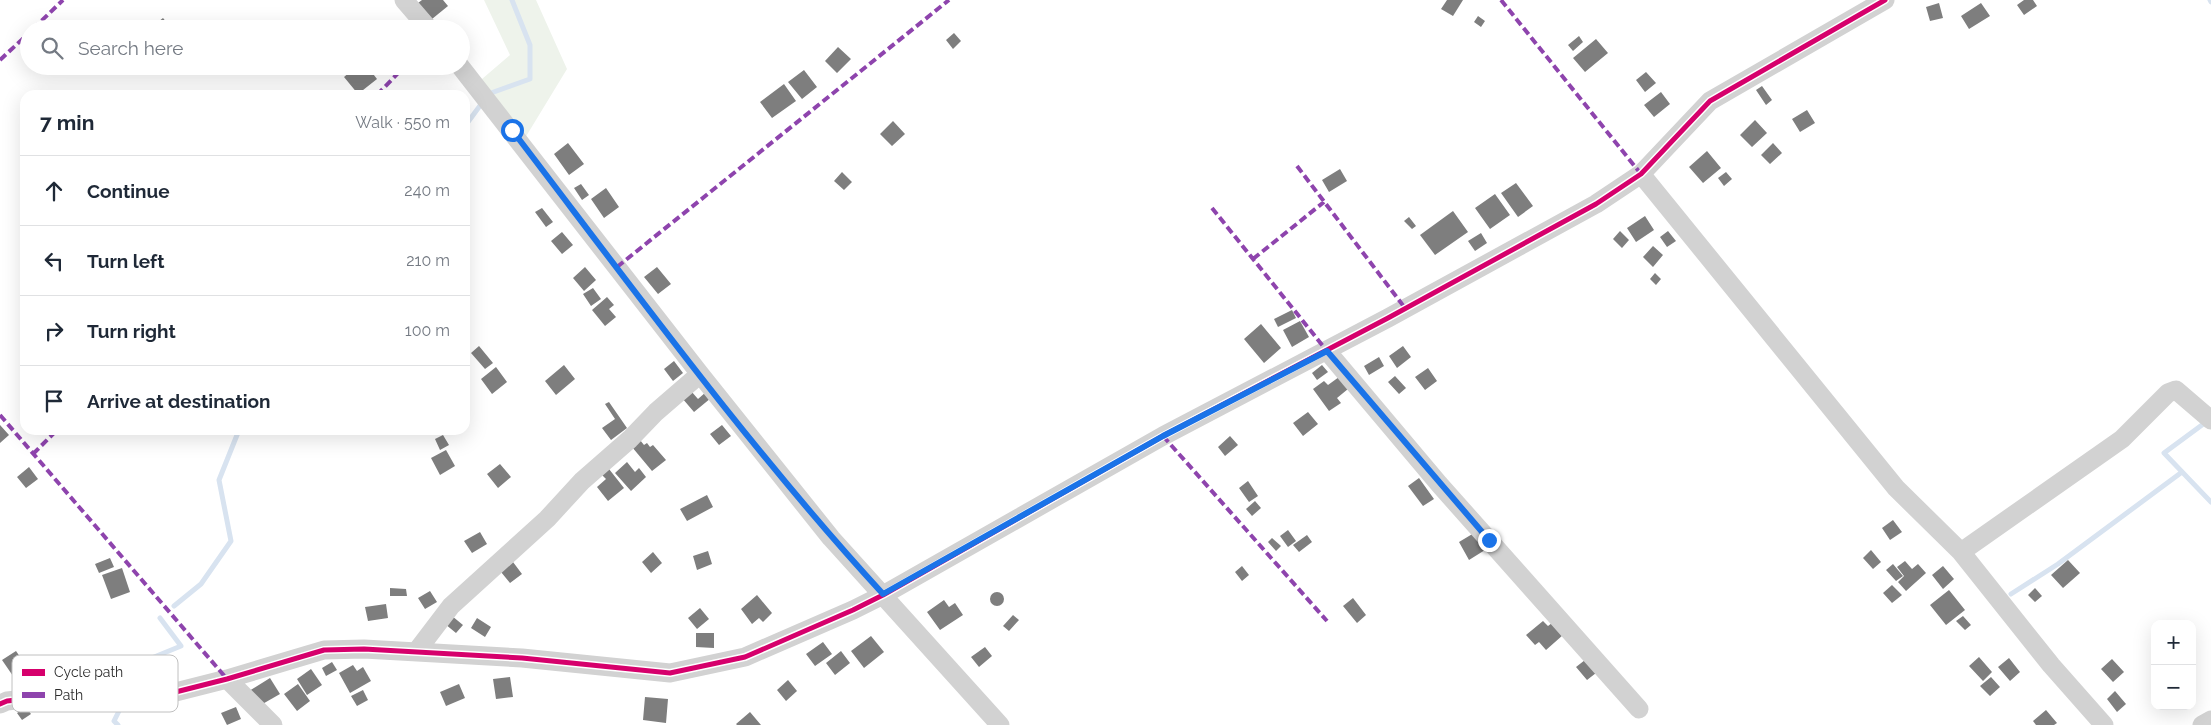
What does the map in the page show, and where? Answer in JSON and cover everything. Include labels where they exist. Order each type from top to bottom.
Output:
[{"type":"street","points":[[404,0],[421,20]]},
{"type":"street","points":[[178,691],[324,650],[364,649],[522,658],[670,673],[746,657],[853,610],[1163,436],[1327,351],[1596,204],[1641,174],[1710,101],[1885,0]]},
{"type":"street","points":[[467,75],[700,374],[831,538],[1000,725]]},
{"type":"street","points":[[1641,174],[1896,488],[1961,552],[2051,665],[2104,725]]},
{"type":"street","points":[[1327,351],[1439,484],[1639,709]]},
{"type":"street","points":[[416,652],[451,606],[547,519],[582,481],[630,439],[656,412],[700,374]]},
{"type":"street","points":[[1961,552],[2122,439],[2168,393],[2176,390],[2211,420]]},
{"type":"street","points":[[227,679],[273,725]]},
{"type":"street","points":[[2202,725],[2211,720]]},
{"type":"shaded area","points":[[484,0],[536,0],[567,69],[522,143],[475,85],[510,55]]},
{"type":"building","points":[[422,0],[443,0],[448,6],[432,19],[418,3]]},
{"type":"building","points":[[1447,0],[1463,0],[1453,16],[1441,9]]},
{"type":"building","points":[[2024,0],[2033,0],[2037,6],[2024,15],[2017,5]]},
{"type":"building","points":[[1939,3],[1943,18],[1930,21],[1926,7]]},
{"type":"building","points":[[1981,3],[1990,16],[1969,29],[1961,16]]},
{"type":"building","points":[[1478,16],[1485,21],[1481,27],[1474,22]]},
{"type":"building","points":[[954,33],[961,41],[953,49],[946,40]]},
{"type":"building","points":[[1579,36],[1583,42],[1573,51],[1568,45]]},
{"type":"building","points":[[1596,39],[1608,53],[1585,72],[1573,58]]},
{"type":"building","points":[[838,47],[851,59],[837,73],[825,61]]},
{"type":"building","points":[[804,70],[817,87],[802,99],[788,82]]},
{"type":"building","points":[[1646,72],[1656,83],[1645,92],[1636,80]]},
{"type":"building","points":[[346,75],[374,75],[377,79],[363,90],[355,90],[344,77]]},
{"type":"building","points":[[784,84],[796,101],[772,118],[760,102]]},
{"type":"building","points":[[1762,86],[1772,100],[1766,105],[1756,90]]},
{"type":"building","points":[[1661,92],[1670,104],[1654,117],[1644,105]]},
{"type":"building","points":[[1807,110],[1815,123],[1800,132],[1792,119]]},
{"type":"building","points":[[1755,120],[1767,133],[1752,147],[1740,135]]},
{"type":"building","points":[[893,121],[905,134],[892,146],[880,134]]},
{"type":"building","points":[[568,143],[584,164],[569,175],[554,154]]},
{"type":"building","points":[[1773,143],[1782,153],[1770,164],[1761,155]]},
{"type":"building","points":[[1707,151],[1721,168],[1703,183],[1689,167]]},
{"type":"building","points":[[1340,169],[1347,181],[1329,192],[1322,180]]},
{"type":"building","points":[[842,172],[852,182],[844,190],[834,181]]},
{"type":"building","points":[[1726,172],[1732,179],[1724,186],[1718,178]]},
{"type":"building","points":[[1516,183],[1533,206],[1518,217],[1501,193]]},
{"type":"building","points":[[581,184],[589,195],[582,200],[574,188]]},
{"type":"building","points":[[606,188],[619,207],[604,218],[591,199]]},
{"type":"building","points":[[1495,194],[1510,215],[1490,229],[1475,208]]},
{"type":"building","points":[[542,208],[553,222],[546,227],[535,212]]},
{"type":"building","points":[[1453,211],[1468,232],[1435,255],[1420,235]]},
{"type":"building","points":[[1645,216],[1654,230],[1636,242],[1627,228]]},
{"type":"building","points":[[1409,217],[1416,226],[1412,229],[1404,221]]},
{"type":"building","points":[[1620,231],[1629,240],[1622,248],[1613,239]]},
{"type":"building","points":[[1668,231],[1676,241],[1667,247],[1660,237]]},
{"type":"building","points":[[562,232],[573,245],[562,254],[551,241]]},
{"type":"building","points":[[1481,233],[1487,243],[1475,251],[1468,241]]},
{"type":"building","points":[[1653,246],[1663,255],[1653,267],[1643,257]]},
{"type":"building","points":[[585,267],[596,280],[584,291],[573,278]]},
{"type":"building","points":[[657,267],[671,284],[658,294],[644,277]]},
{"type":"building","points":[[1655,273],[1661,279],[1656,285],[1650,279]]},
{"type":"building","points":[[593,288],[601,299],[591,306],[583,294]]},
{"type":"building","points":[[607,297],[614,305],[609,309],[616,317],[605,326],[592,310]]},
{"type":"building","points":[[1292,310],[1296,318],[1278,327],[1274,319]]},
{"type":"building","points":[[1300,321],[1309,337],[1292,347],[1283,330]]},
{"type":"building","points":[[1261,324],[1281,348],[1264,363],[1244,339]]},
{"type":"building","points":[[479,346],[493,363],[485,369],[471,353]]},
{"type":"building","points":[[1403,346],[1411,357],[1397,368],[1389,356]]},
{"type":"building","points":[[1379,357],[1384,366],[1369,375],[1364,366]]},
{"type":"building","points":[[674,361],[683,373],[673,381],[664,369]]},
{"type":"building","points":[[564,365],[575,379],[556,395],[545,381]]},
{"type":"building","points":[[1322,365],[1328,372],[1317,380],[1312,373]]},
{"type":"building","points":[[496,367],[507,382],[492,394],[481,379]]},
{"type":"building","points":[[1428,368],[1437,381],[1425,390],[1415,377]]},
{"type":"building","points":[[1395,376],[1406,388],[1399,394],[1388,382]]},
{"type":"building","points":[[1339,377],[1348,389],[1337,398],[1341,403],[1329,411],[1313,389],[1324,381],[1328,385]]},
{"type":"building","points":[[691,391],[698,399],[706,392],[711,398],[694,412],[682,398]]},
{"type":"building","points":[[609,402],[627,428],[611,440],[602,428],[615,419],[605,404]]},
{"type":"building","points":[[1308,412],[1318,424],[1303,436],[1293,423]]},
{"type":"building","points":[[0,425],[9,435],[0,443]]},
{"type":"building","points":[[722,425],[731,436],[719,445],[710,434]]},
{"type":"building","points":[[443,435],[449,445],[440,450],[435,439]]},
{"type":"building","points":[[1230,436],[1238,445],[1225,456],[1218,447]]},
{"type":"building","points":[[640,440],[644,445],[647,443],[650,447],[653,445],[666,460],[652,471],[632,447]]},
{"type":"building","points":[[446,450],[455,466],[440,475],[431,458]]},
{"type":"building","points":[[627,462],[635,472],[639,468],[646,477],[631,491],[615,473]]},
{"type":"building","points":[[500,464],[511,477],[498,488],[487,474]]},
{"type":"building","points":[[29,467],[38,479],[26,488],[17,477]]},
{"type":"building","points":[[609,469],[624,488],[608,501],[597,487],[606,479],[602,475]]},
{"type":"building","points":[[1419,478],[1434,499],[1423,506],[1408,486]]},
{"type":"building","points":[[1248,481],[1258,496],[1249,502],[1239,488]]},
{"type":"building","points":[[707,495],[713,507],[687,521],[680,509]]},
{"type":"building","points":[[1255,501],[1261,508],[1252,516],[1246,509]]},
{"type":"building","points":[[1893,520],[1902,532],[1890,540],[1882,528]]},
{"type":"building","points":[[1288,530],[1296,541],[1288,547],[1280,536]]},
{"type":"building","points":[[480,532],[487,544],[472,553],[464,541]]},
{"type":"building","points":[[1474,533],[1485,550],[1469,560],[1459,542]]},
{"type":"building","points":[[1307,535],[1312,542],[1299,552],[1293,545]]},
{"type":"building","points":[[1272,538],[1281,546],[1276,551],[1268,542]]},
{"type":"building","points":[[1871,550],[1881,562],[1873,569],[1863,558]]},
{"type":"building","points":[[708,551],[712,564],[697,570],[693,556]]},
{"type":"building","points":[[653,552],[662,563],[651,573],[642,562]]},
{"type":"building","points":[[110,558],[114,567],[99,573],[95,564]]},
{"type":"building","points":[[2068,560],[2080,573],[2063,588],[2051,575]]},
{"type":"building","points":[[1905,561],[1912,569],[1918,564],[1926,573],[1906,591],[1898,582],[1904,576],[1897,567]]},
{"type":"building","points":[[513,562],[522,574],[510,583],[501,572]]},
{"type":"building","points":[[1893,564],[1903,576],[1896,581],[1886,570]]},
{"type":"building","points":[[1242,566],[1249,575],[1242,581],[1235,572]]},
{"type":"building","points":[[1943,566],[1954,579],[1943,589],[1932,575]]},
{"type":"building","points":[[122,568],[130,592],[111,599],[102,575]]},
{"type":"building","points":[[1892,585],[1902,595],[1892,603],[1883,593]]},
{"type":"building","points":[[390,588],[406,589],[407,596],[390,596]]},
{"type":"building","points":[[2035,588],[2042,596],[2035,602],[2028,595]]},
{"type":"building","points":[[1949,590],[1965,610],[1946,625],[1930,605]]},
{"type":"building","points":[[430,591],[437,602],[425,609],[418,598]]},
{"type":"building","points":[[994,592],[1000,592],[1004,599],[1000,606],[994,606],[990,602],[990,596]]},
{"type":"building","points":[[757,595],[772,613],[763,622],[759,618],[752,624],[741,609]]},
{"type":"building","points":[[1353,598],[1366,615],[1357,623],[1343,606]]},
{"type":"building","points":[[944,600],[949,607],[955,603],[963,615],[940,630],[927,612]]},
{"type":"building","points":[[386,604],[388,618],[368,621],[365,607]]},
{"type":"building","points":[[700,608],[709,619],[697,629],[688,618]]},
{"type":"building","points":[[1013,615],[1019,620],[1009,631],[1003,626]]},
{"type":"building","points":[[452,616],[463,625],[456,633],[445,624]]},
{"type":"building","points":[[1963,616],[1971,625],[1965,630],[1956,621]]},
{"type":"building","points":[[477,618],[491,627],[485,637],[471,628]]},
{"type":"building","points":[[1543,621],[1548,626],[1552,623],[1563,635],[1546,650],[1539,642],[1535,645],[1526,635]]},
{"type":"building","points":[[696,633],[714,633],[714,648],[696,647]]},
{"type":"building","points":[[871,636],[884,652],[864,668],[851,651]]},
{"type":"building","points":[[823,642],[832,654],[815,666],[806,654]]},
{"type":"building","points":[[985,647],[992,656],[979,667],[971,657]]},
{"type":"building","points":[[16,651],[19,655],[12,655],[12,675],[2,660]]},
{"type":"building","points":[[841,651],[850,663],[835,675],[826,663]]},
{"type":"building","points":[[1979,657],[1992,672],[1983,681],[1969,666]]},
{"type":"building","points":[[2009,658],[2020,672],[2010,681],[1998,667]]},
{"type":"building","points":[[2112,659],[2124,672],[2113,682],[2101,669]]},
{"type":"building","points":[[1585,660],[1596,673],[1587,680],[1576,667]]},
{"type":"building","points":[[332,662],[337,670],[326,676],[322,668]]},
{"type":"building","points":[[353,665],[357,671],[363,667],[371,681],[350,693],[339,673]]},
{"type":"building","points":[[311,669],[322,685],[307,695],[297,679]]},
{"type":"building","points":[[510,677],[513,697],[496,699],[493,679]]},
{"type":"building","points":[[1991,677],[2000,687],[1990,696],[1980,686]]},
{"type":"building","points":[[270,678],[280,694],[259,706],[249,691]]},
{"type":"building","points":[[788,680],[797,691],[786,701],[777,690]]},
{"type":"building","points":[[298,684],[310,701],[297,711],[284,694]]},
{"type":"building","points":[[459,684],[465,698],[446,706],[440,692]]},
{"type":"building","points":[[363,690],[368,700],[357,706],[351,696]]},
{"type":"building","points":[[2115,691],[2126,704],[2117,712],[2107,699]]},
{"type":"building","points":[[645,697],[668,699],[666,723],[643,720]]},
{"type":"building","points":[[236,707],[241,719],[227,725],[221,713]]},
{"type":"building","points":[[2046,710],[2057,723],[2054,725],[2036,725],[2033,721]]},
{"type":"building","points":[[30,712],[31,714],[22,720],[17,713]]},
{"type":"building","points":[[750,712],[761,725],[736,724]]},
{"type":"waterway","points":[[491,93],[530,79],[530,45],[512,0]]},
{"type":"waterway","points":[[470,119],[482,103]]},
{"type":"waterway","points":[[2206,422],[2164,453],[2211,502]]},
{"type":"waterway","points":[[174,606],[201,584],[231,541],[219,480],[237,435]]},
{"type":"waterway","points":[[2011,594],[2058,564],[2182,472]]},
{"type":"waterway","points":[[159,655],[181,646],[160,618]]},
{"type":"waterway","points":[[118,712],[114,721],[118,725]]},
{"type":"marked path","points":[[42,20],[63,0]]},
{"type":"marked path","points":[[617,267],[949,0]]},
{"type":"marked path","points":[[1501,0],[1641,174]]},
{"type":"marked path","points":[[0,60],[20,41]]},
{"type":"marked path","points":[[382,90],[396,75]]},
{"type":"marked path","points":[[1297,166],[1405,308]]},
{"type":"marked path","points":[[1253,259],[1324,202]]},
{"type":"marked path","points":[[1212,208],[1327,351]]},
{"type":"marked path","points":[[0,415],[227,679]]},
{"type":"marked path","points":[[33,454],[52,435]]},
{"type":"marked path","points":[[1163,436],[1327,621]]},
{"type":"cycle path","points":[[178,691],[324,650],[364,649],[522,658],[670,673],[745,657],[883,595],[1163,436],[1388,318],[1596,204],[1641,174],[1710,101],[1885,0]]},
{"type":"cycle path","points":[[0,704],[12,700]]},
{"type":"route","points":[[512,130],[710,387],[831,538],[883,594],[943,562],[1163,436],[1327,351],[1439,484],[1489,540]]}]
